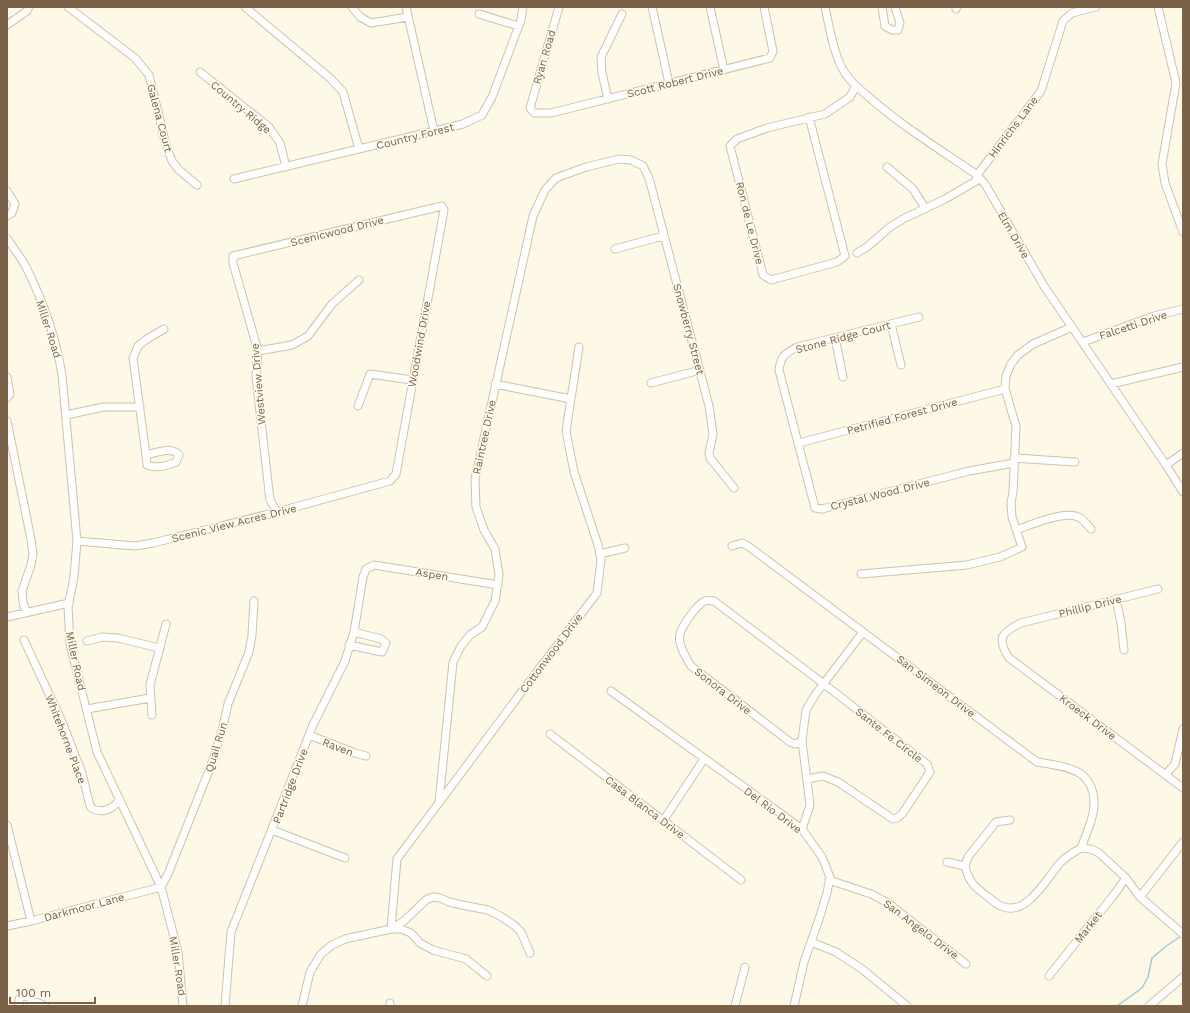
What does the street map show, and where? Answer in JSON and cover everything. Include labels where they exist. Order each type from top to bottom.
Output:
[{"type":"street","points":[[7,26],[27,11],[29,7]]},
{"type":"street","name":"Galena Court","points":[[68,7],[135,58],[149,75],[166,144],[172,160],[179,170],[197,185]]},
{"type":"street","points":[[245,7],[330,78],[344,92],[359,149]]},
{"type":"street","points":[[352,7],[360,17],[371,23],[408,17]]},
{"type":"street","points":[[406,7],[434,131]]},
{"type":"street","name":"Country Forest","points":[[234,179],[463,124],[482,115],[492,97],[521,20],[523,7]]},
{"type":"street","name":"Ryan Road","points":[[530,108],[559,7]]},
{"type":"street","points":[[652,7],[669,84]]},
{"type":"street","points":[[710,7],[724,70]]},
{"type":"street","name":"Scott Robert Drive","points":[[530,108],[534,113],[551,113],[770,58],[773,51],[764,7]]},
{"type":"street","points":[[882,7],[885,26],[892,30],[898,30],[900,23],[895,7]]},
{"type":"street","name":"Hinrichs Lane","points":[[925,208],[945,199],[976,181],[977,174],[1041,91],[1063,21],[1072,13],[1096,7]]},
{"type":"street","points":[[1158,7],[1180,84],[1162,164],[1165,182],[1183,231]]},
{"type":"street","name":"Elm Drive","points":[[828,8],[836,54],[840,65],[847,76],[878,106],[902,124],[977,174],[985,184],[1044,286],[1183,492]]},
{"type":"street","points":[[479,14],[518,26]]},
{"type":"street","points":[[608,99],[602,73],[601,57],[622,14]]},
{"type":"street","name":"Country Ridge","points":[[200,72],[269,127],[280,143],[286,167]]},
{"type":"street","name":"Ron de Le Drive","points":[[809,117],[845,256],[837,262],[771,280],[763,275],[730,146],[738,139],[767,128],[809,117],[825,114],[850,97],[856,86]]},
{"type":"street","name":"Raintree Drive","points":[[439,803],[453,662],[461,646],[470,635],[482,627],[495,601],[498,585],[499,575],[495,549],[484,530],[476,507],[475,479],[532,216],[545,190],[556,178],[586,167],[619,159],[631,160],[643,166]]},
{"type":"street","name":"Snowberry Street","points":[[643,166],[648,178],[710,406],[713,434],[709,453],[710,458],[734,488]]},
{"type":"street","points":[[857,253],[868,247],[890,227],[925,208],[913,189],[887,167]]},
{"type":"street","points":[[7,191],[15,204],[12,213],[7,216]]},
{"type":"street","name":"Scenicwood Drive","points":[[233,256],[442,206]]},
{"type":"street","name":"Woodwind Drive","points":[[390,481],[396,474],[444,210],[442,206]]},
{"type":"street","points":[[615,249],[663,236]]},
{"type":"street","name":"Miller Road","points":[[7,238],[25,265],[50,325],[59,352],[77,541],[74,577],[68,617],[70,644],[97,752],[161,887],[178,952],[183,1006]]},
{"type":"street","name":"Westview Drive","points":[[233,256],[233,262],[258,351],[256,377],[269,492],[270,500],[277,512]]},
{"type":"street","points":[[258,351],[292,345],[308,336],[332,304],[358,280]]},
{"type":"street","name":"Falcetti Drive","points":[[1083,342],[1154,316],[1183,309]]},
{"type":"street","name":"Stone Ridge Court","points":[[779,370],[782,357],[787,352],[797,348],[919,317]]},
{"type":"street","points":[[891,324],[901,365]]},
{"type":"street","points":[[861,574],[967,566],[1000,557],[1022,546],[1012,516],[1011,503],[1013,492],[1016,426],[1005,389],[1006,376],[1011,364],[1018,355],[1033,344],[1072,327]]},
{"type":"street","points":[[146,455],[134,358],[138,346],[164,329]]},
{"type":"street","points":[[835,338],[843,377]]},
{"type":"street","name":"Cottonwood Drive","points":[[391,929],[398,859],[597,593],[601,560],[600,554],[574,472],[566,432],[579,347]]},
{"type":"street","points":[[1111,384],[1183,367]]},
{"type":"street","points":[[651,383],[700,370]]},
{"type":"street","name":"Crystal Wood Drive","points":[[779,370],[816,508],[822,509],[1014,460]]},
{"type":"street","points":[[358,406],[370,374],[412,380]]},
{"type":"street","points":[[7,377],[10,394],[7,398]]},
{"type":"street","points":[[496,384],[571,399]]},
{"type":"street","name":"Petrified Forest Drive","points":[[799,443],[1005,389]]},
{"type":"street","points":[[66,415],[104,407],[140,407]]},
{"type":"street","points":[[7,421],[31,540],[31,565],[22,591],[26,613]]},
{"type":"street","points":[[1166,465],[1183,453]]},
{"type":"street","points":[[1014,460],[1075,462]]},
{"type":"street","name":"Scenic View Acres Drive","points":[[77,541],[135,546],[153,543],[277,512],[390,481]]},
{"type":"street","points":[[1016,530],[1051,518],[1068,515],[1079,517],[1091,528]]},
{"type":"street","name":"San Simeon Drive","points":[[732,546],[742,543],[748,546],[1037,762],[1061,766],[1081,774],[1092,789],[1095,806],[1091,824],[1081,848]]},
{"type":"street","points":[[600,554],[625,548]]},
{"type":"street","name":"Aspen","points":[[366,570],[374,565],[498,585]]},
{"type":"street","name":"Partridge Drive","points":[[226,1006],[231,932],[309,735],[344,661],[354,632],[363,577],[366,570]]},
{"type":"street","name":"Phillip Drive","points":[[1021,623],[1158,589]]},
{"type":"street","points":[[1116,599],[1121,623],[1124,650]]},
{"type":"street","name":"Quail Run","points":[[161,887],[168,874],[212,763],[228,704],[249,652],[252,635],[254,601]]},
{"type":"street","name":"Sonora Drive","points":[[802,741],[796,744],[790,742],[691,666],[682,650],[679,634],[691,614],[700,604],[704,601],[714,601],[824,684]]},
{"type":"street","points":[[7,617],[69,603]]},
{"type":"street","name":"Kroeck Drive","points":[[1021,623],[1009,628],[1005,632],[1002,642],[1003,649],[1009,658],[1166,774]]},
{"type":"street","points":[[152,715],[150,685],[166,624]]},
{"type":"street","points":[[349,645],[382,652],[384,650],[386,643],[381,639],[354,632]]},
{"type":"street","points":[[802,829],[810,805],[802,741],[806,710],[815,694],[863,632]]},
{"type":"street","points":[[86,641],[102,637],[118,638],[159,648]]},
{"type":"street","name":"Whitehorne Place","points":[[24,640],[62,722],[82,773],[90,806],[98,811],[106,810],[112,808],[120,800]]},
{"type":"street","name":"Sante Fe Circle","points":[[807,779],[823,776],[838,782],[893,819],[902,814],[930,772],[927,764],[824,684]]},
{"type":"street","name":"Del Rio Drive","points":[[611,691],[802,829],[822,857],[830,877],[825,899],[804,962],[794,1006]]},
{"type":"street","points":[[86,709],[150,698]]},
{"type":"street","points":[[1183,730],[1175,764],[1166,774],[1183,788]]},
{"type":"street","name":"Casa Blanca Drive","points":[[550,734],[741,880]]},
{"type":"street","name":"Raven","points":[[309,735],[354,753],[366,756]]},
{"type":"street","points":[[663,821],[704,759]]},
{"type":"street","points":[[1010,820],[996,822],[968,857],[965,866],[968,877],[973,886],[1001,906],[1009,908],[1025,904],[1070,854],[1081,848],[1091,849],[1099,853],[1126,878],[1140,897],[1183,934]]},
{"type":"street","points":[[7,825],[31,921]]},
{"type":"street","points":[[272,830],[345,858]]},
{"type":"street","points":[[1140,897],[1183,842]]},
{"type":"street","points":[[946,862],[965,866]]},
{"type":"street","name":"Market","points":[[1049,976],[1126,878]]},
{"type":"street","name":"San Angelo Drive","points":[[829,880],[871,894],[888,903],[966,964]]},
{"type":"street","name":"Darkmoor Lane","points":[[7,926],[161,887]]},
{"type":"street","points":[[391,929],[404,921],[426,900],[433,897],[440,898],[449,902],[488,910],[500,916],[514,925],[521,932],[530,953]]},
{"type":"street","points":[[302,1006],[310,972],[321,954],[332,945],[345,939],[391,929],[400,929],[411,933],[420,943],[433,950],[466,960],[487,976]]},
{"type":"street","points":[[811,942],[836,952],[862,969],[907,1006]]},
{"type":"street","points":[[735,1006],[745,967]]},
{"type":"street","points":[[1149,1006],[1183,977]]},
{"type":"street","points":[[19,1006],[18,1001],[22,996],[27,996],[32,1004],[39,1003],[45,1006]]},
{"type":"waterway","points":[[1117,1006],[1142,988],[1148,977],[1152,958],[1181,936]]}]
